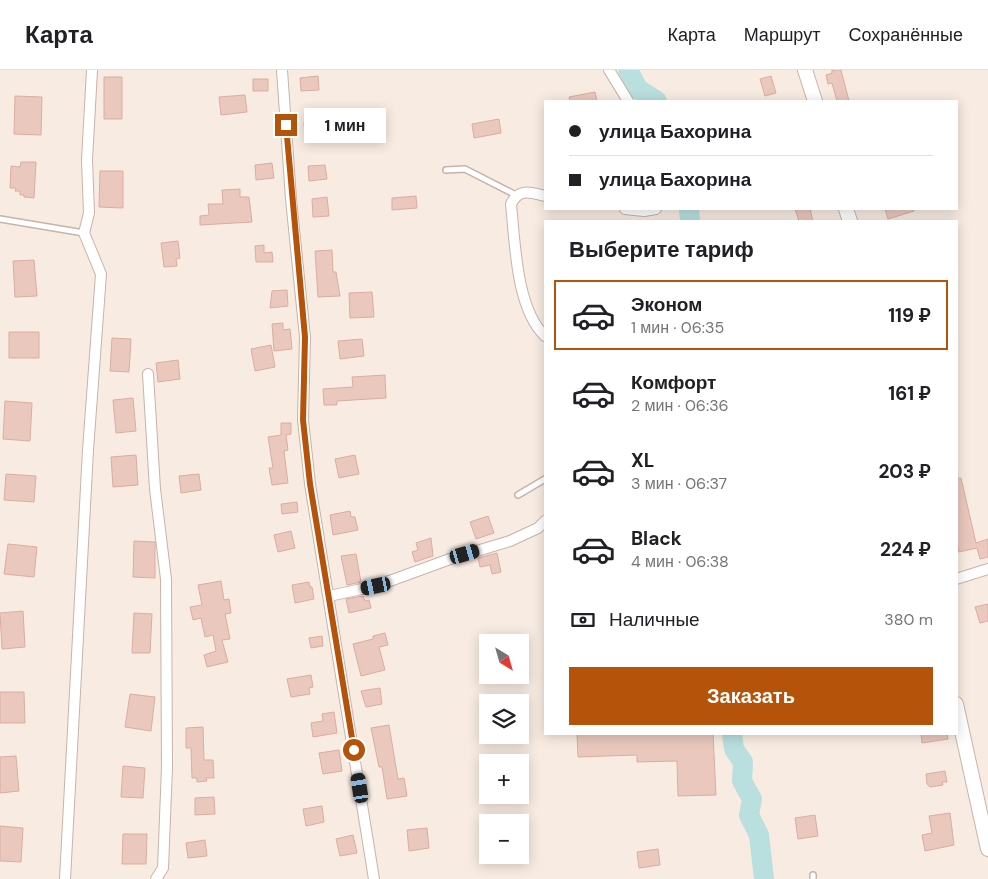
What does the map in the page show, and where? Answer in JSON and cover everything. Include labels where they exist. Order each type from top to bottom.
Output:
[{"type":"street","points":[[65,879],[88,450],[102,274],[84,233],[89,213],[88,160],[92,70]]},
{"type":"street","points":[[282,70],[291,199],[305,337],[303,420],[310,484],[374,879]]},
{"type":"street","points":[[609,70],[627,100]]},
{"type":"street","points":[[805,70],[815,100]]},
{"type":"street","points":[[544,196],[524,192],[516,195],[511,204],[518,273],[526,303],[544,334]]},
{"type":"street","points":[[634,210],[650,210]]},
{"type":"street","points":[[148,374],[155,489],[166,579],[168,648],[163,868],[156,879]]},
{"type":"street","points":[[329,596],[376,586],[450,559],[510,541],[538,528],[544,521]]},
{"type":"street","points":[[958,578],[988,569]]},
{"type":"street","points":[[958,713],[988,848]]},
{"type":"lane","points":[[446,170],[465,169],[516,195]]},
{"type":"lane","points":[[0,218],[84,233]]},
{"type":"lane","points":[[518,495],[544,479]]},
{"type":"building","points":[[832,70],[841,70],[849,100],[837,100],[832,83],[828,84],[826,75],[832,73]]},
{"type":"building","points":[[318,76],[319,90],[301,91],[300,78]]},
{"type":"building","points":[[771,76],[776,93],[765,96],[760,79]]},
{"type":"building","points":[[104,77],[122,77],[122,119],[104,119]]},
{"type":"building","points":[[253,79],[268,79],[268,91],[253,91]]},
{"type":"building","points":[[595,92],[597,100],[570,100],[569,97]]},
{"type":"building","points":[[245,95],[247,112],[221,115],[219,97]]},
{"type":"building","points":[[15,96],[42,97],[41,135],[14,134]]},
{"type":"building","points":[[499,119],[501,133],[474,138],[472,124]]},
{"type":"building","points":[[313,121],[313,130],[317,130],[318,138],[305,139],[304,122]]},
{"type":"building","points":[[21,162],[36,162],[34,198],[24,197],[24,195],[20,195],[20,191],[15,191],[16,188],[10,188],[11,166],[20,167]]},
{"type":"building","points":[[272,163],[274,178],[256,180],[255,165]]},
{"type":"building","points":[[325,165],[327,179],[309,181],[308,166]]},
{"type":"building","points":[[100,171],[123,171],[123,208],[99,207]]},
{"type":"building","points":[[240,189],[240,197],[249,197],[252,222],[200,225],[200,216],[209,215],[208,204],[223,204],[222,190]]},
{"type":"building","points":[[416,196],[417,208],[392,210],[392,198]]},
{"type":"building","points":[[327,197],[329,216],[313,217],[312,199]]},
{"type":"building","points":[[795,210],[810,210],[813,220],[799,220]]},
{"type":"building","points":[[885,210],[914,210],[914,211],[888,219]]},
{"type":"building","points":[[178,241],[180,258],[176,259],[177,266],[164,267],[161,243]]},
{"type":"building","points":[[264,245],[264,253],[272,252],[273,262],[256,262],[255,246]]},
{"type":"building","points":[[332,250],[333,272],[336,272],[340,296],[318,297],[315,251]]},
{"type":"building","points":[[34,260],[37,296],[15,297],[13,261]]},
{"type":"building","points":[[287,290],[288,306],[270,308],[272,291]]},
{"type":"building","points":[[372,292],[374,317],[350,318],[349,293]]},
{"type":"building","points":[[283,323],[283,330],[290,329],[292,349],[274,351],[272,324]]},
{"type":"building","points":[[9,332],[39,332],[39,358],[9,358]]},
{"type":"building","points":[[112,338],[131,339],[129,372],[110,371]]},
{"type":"building","points":[[362,339],[364,356],[340,359],[338,341]]},
{"type":"building","points":[[271,345],[275,367],[255,371],[251,349]]},
{"type":"building","points":[[178,360],[180,379],[158,382],[156,363]]},
{"type":"building","points":[[385,375],[386,398],[337,401],[337,405],[324,405],[323,389],[353,387],[352,377]]},
{"type":"building","points":[[133,398],[136,431],[116,433],[113,400]]},
{"type":"building","points":[[5,401],[32,403],[30,441],[3,439]]},
{"type":"building","points":[[281,423],[291,423],[291,434],[286,435],[288,450],[284,451],[288,483],[272,485],[269,468],[273,468],[268,437],[281,435]]},
{"type":"building","points":[[136,455],[138,485],[113,487],[111,457]]},
{"type":"building","points":[[355,455],[359,474],[339,478],[335,459]]},
{"type":"building","points":[[6,474],[36,476],[34,502],[4,500]]},
{"type":"building","points":[[199,474],[201,490],[181,493],[179,476]]},
{"type":"building","points":[[958,478],[961,478],[976,543],[988,539],[988,557],[980,559],[977,548],[959,552]]},
{"type":"building","points":[[297,502],[298,512],[282,514],[281,504]]},
{"type":"building","points":[[350,511],[351,517],[355,517],[358,530],[333,535],[330,515]]},
{"type":"building","points":[[488,516],[494,533],[476,539],[470,522]]},
{"type":"building","points":[[291,531],[295,548],[278,552],[274,535]]},
{"type":"building","points":[[431,538],[433,556],[415,562],[412,552],[418,550],[416,543]]},
{"type":"building","points":[[134,541],[155,542],[155,578],[133,577]]},
{"type":"building","points":[[8,544],[37,547],[34,577],[4,574]]},
{"type":"building","points":[[497,553],[501,572],[492,574],[490,565],[480,567],[478,558]]},
{"type":"building","points":[[356,554],[361,582],[347,585],[341,556]]},
{"type":"building","points":[[221,581],[224,600],[229,599],[231,613],[225,614],[230,639],[222,640],[228,662],[207,667],[204,655],[216,651],[213,635],[205,637],[201,618],[193,620],[190,607],[202,605],[198,585]]},
{"type":"building","points":[[309,582],[314,599],[295,603],[292,585]]},
{"type":"building","points":[[363,596],[365,601],[369,600],[371,608],[349,613],[346,599]]},
{"type":"building","points":[[988,604],[988,621],[980,623],[975,607]]},
{"type":"building","points":[[23,611],[25,647],[2,649],[0,613]]},
{"type":"building","points":[[134,613],[152,614],[150,653],[132,653]]},
{"type":"building","points":[[385,633],[388,645],[379,647],[385,670],[361,676],[353,644],[373,639],[373,636]]},
{"type":"building","points":[[322,636],[323,646],[311,648],[309,638]]},
{"type":"building","points":[[311,675],[313,687],[309,688],[310,694],[291,697],[287,679]]},
{"type":"building","points":[[380,688],[382,704],[366,707],[361,691]]},
{"type":"building","points":[[0,692],[24,692],[25,723],[0,723]]},
{"type":"building","points":[[130,694],[155,697],[151,731],[125,727]]},
{"type":"building","points":[[334,712],[337,733],[313,737],[311,723],[323,721],[322,714]]},
{"type":"building","points":[[389,725],[398,779],[404,778],[407,796],[387,799],[382,767],[379,767],[371,728]]},
{"type":"building","points":[[203,727],[204,760],[213,760],[214,778],[206,778],[207,781],[197,782],[197,778],[192,778],[191,748],[186,748],[186,728]]},
{"type":"building","points":[[577,735],[713,735],[716,795],[678,796],[677,761],[637,762],[637,755],[578,757]]},
{"type":"building","points":[[921,735],[947,735],[948,739],[922,743]]},
{"type":"building","points":[[339,750],[342,771],[323,774],[319,753]]},
{"type":"building","points":[[16,756],[19,791],[0,793],[0,757]]},
{"type":"building","points":[[123,766],[145,768],[143,798],[121,797]]},
{"type":"building","points":[[945,771],[947,782],[942,782],[943,785],[930,787],[927,784],[926,774]]},
{"type":"building","points":[[214,797],[215,814],[195,815],[195,798]]},
{"type":"building","points":[[322,806],[324,822],[306,826],[303,809]]},
{"type":"building","points":[[950,813],[954,845],[925,851],[922,835],[932,833],[929,816]]},
{"type":"building","points":[[815,815],[818,836],[798,839],[795,818]]},
{"type":"building","points":[[0,826],[23,828],[21,862],[0,861]]},
{"type":"building","points":[[427,828],[429,848],[409,851],[407,830]]},
{"type":"building","points":[[123,834],[147,834],[146,864],[122,864]]},
{"type":"building","points":[[353,835],[357,853],[340,856],[336,839]]},
{"type":"building","points":[[205,840],[207,856],[188,858],[186,843]]},
{"type":"building","points":[[658,849],[660,865],[639,868],[637,852]]},
{"type":"waterway","points":[[628,70],[638,89],[655,100]]},
{"type":"waterway","points":[[689,210],[690,220]]},
{"type":"waterway","points":[[732,735],[734,749],[743,762],[742,781],[752,799],[749,815],[759,835],[764,879]]},
{"type":"route","points":[[286,125],[291,199],[305,337],[303,420],[310,484],[354,750]]}]
